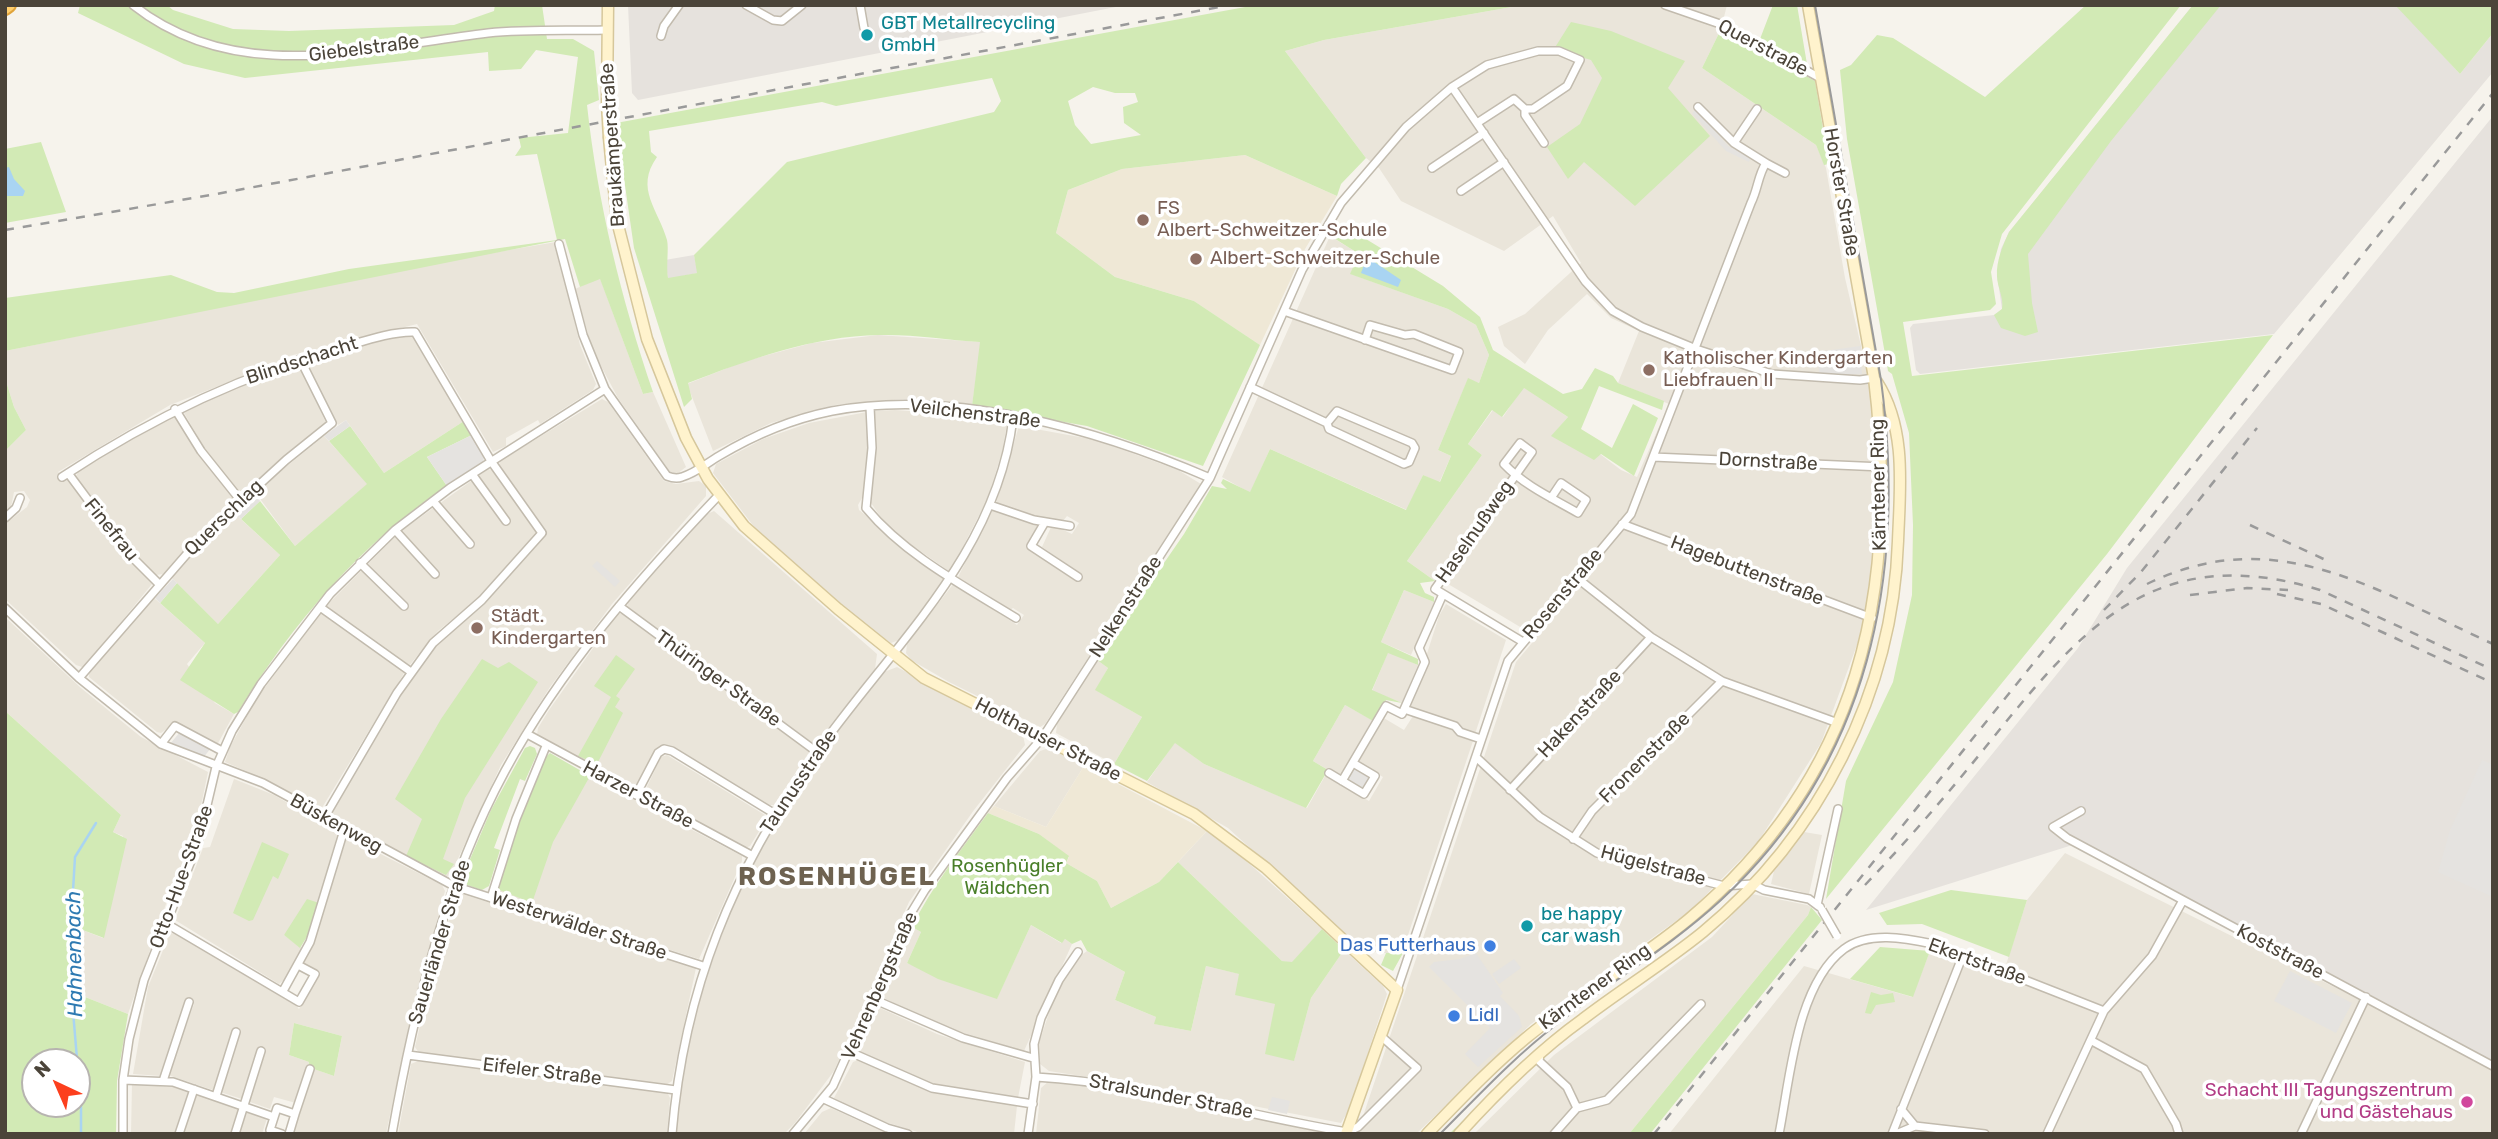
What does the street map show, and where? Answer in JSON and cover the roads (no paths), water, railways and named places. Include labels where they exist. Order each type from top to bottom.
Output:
[{"type":"main road","name":"Braukämperstraße","points":[[608,5],[607,104],[617,221],[635,300],[661,380],[708,479]]},
{"type":"main road","name":"Horster Straße","points":[[1808,5],[1874,379]]},
{"type":"main road","name":"Kärntener Ring","points":[[1427,1134],[1527,1038],[1688,920],[1724,886],[1777,827],[1815,769],[1838,723],[1861,663],[1872,618],[1881,552],[1883,467],[1874,379]]},
{"type":"main road","name":"Kärntener Ring","points":[[1459,1134],[1540,1053],[1678,952],[1752,884],[1793,836],[1835,772],[1878,674],[1889,627],[1898,558],[1900,453],[1892,411],[1874,379]]},
{"type":"main road","name":"Holthauser Straße","points":[[708,479],[769,550],[892,655],[924,678],[1212,826],[1265,868],[1397,990]]},
{"type":"main road","name":"Rosenstraße","points":[[1346,1133],[1397,990]]},
{"type":"street","name":"Giebelstraße","points":[[133,5],[166,28],[195,42],[225,51],[262,56],[338,53],[538,29],[606,30]]},
{"type":"street","points":[[662,36],[664,26],[679,5]]},
{"type":"street","points":[[746,5],[773,20],[782,21],[802,5]]},
{"type":"street","points":[[860,5],[864,29]]},
{"type":"street","name":"Querstraße","points":[[1665,5],[1723,25],[1822,79]]},
{"type":"street","name":"Nelkenstraße","points":[[1043,737],[1210,478],[1302,271],[1341,203],[1406,127],[1452,87],[1487,65],[1538,51],[1559,51],[1580,60],[1567,86],[1533,109],[1525,109]]},
{"type":"street","points":[[1452,87],[1585,281],[1613,311],[1642,327],[1696,349],[1772,374],[1874,379]]},
{"type":"street","points":[[1478,123],[1514,99],[1525,109],[1544,143]]},
{"type":"street","points":[[1698,107],[1734,144],[1785,173]]},
{"type":"street","points":[[1734,144],[1757,109]]},
{"type":"street","points":[[1432,168],[1484,133]]},
{"type":"street","points":[[1461,191],[1504,162]]},
{"type":"street","name":"Rosenstraße","points":[[1397,990],[1508,661],[1631,514],[1761,183],[1760,175],[1766,163]]},
{"type":"street","points":[[559,244],[583,335],[605,389]]},
{"type":"street","points":[[1284,311],[1365,340],[1452,370],[1458,352],[1414,334],[1405,335],[1370,325],[1365,340]]},
{"type":"street","name":"Blindschacht","points":[[65,475],[176,409],[300,359],[361,342],[415,332],[491,461]]},
{"type":"street","name":"Querschlag","points":[[79,678],[159,584],[241,501],[332,424],[300,359]]},
{"type":"street","points":[[1250,387],[1327,422],[1329,429],[1404,464],[1409,462],[1415,448],[1412,443],[1337,411],[1327,422]]},
{"type":"street","name":"Veilchenstraße","points":[[605,389],[667,476],[684,477],[755,437],[797,420],[870,407],[900,405],[1013,418],[1100,435],[1210,478]]},
{"type":"street","name":"Otto-Hue-Straße","points":[[123,1134],[123,1080],[138,999],[198,843],[222,751],[261,684],[320,607],[395,530],[491,461],[605,389]]},
{"type":"street","points":[[870,407],[872,448],[866,508],[879,523],[951,579],[1016,618]]},
{"type":"street","points":[[176,409],[201,451],[241,501]]},
{"type":"street","name":"Taunusstraße","points":[[672,1134],[683,1045],[703,966],[751,855],[817,752],[951,579],[990,505],[1007,452],[1013,418]]},
{"type":"street","name":"Dornstraße","points":[[1653,457],[1883,467]]},
{"type":"street","points":[[324,818],[411,673],[433,643],[481,600],[542,533],[491,461]]},
{"type":"street","points":[[472,474],[506,521]]},
{"type":"street","name":"Finefrau","points":[[65,475],[117,541],[159,584]]},
{"type":"street","name":"Haselnußweg","points":[[1404,709],[1425,662],[1419,648],[1439,592],[1514,475],[1551,498],[1578,513],[1587,500],[1562,483],[1551,498]]},
{"type":"street","name":"Sauerländer Straße","points":[[392,1134],[426,976],[454,886],[486,811],[527,734],[562,681],[619,606],[719,495]]},
{"type":"street","points":[[5,518],[16,508],[20,498]]},
{"type":"street","points":[[433,501],[470,544]]},
{"type":"street","points":[[990,505],[1045,522],[1070,526]]},
{"type":"street","points":[[1045,522],[1031,546],[1078,577]]},
{"type":"street","name":"Hagebuttenstraße","points":[[1622,524],[1872,618]]},
{"type":"street","points":[[395,530],[435,574]]},
{"type":"street","points":[[360,563],[404,606]]},
{"type":"street","points":[[1577,578],[1651,637],[1722,681],[1838,723]]},
{"type":"street","points":[[1439,592],[1523,642]]},
{"type":"street","name":"Thüringer Straße","points":[[619,606],[817,752]]},
{"type":"street","points":[[320,607],[411,673]]},
{"type":"street","name":"Büskenweg","points":[[5,608],[79,678],[161,744],[262,783],[344,830],[454,886]]},
{"type":"street","name":"Hakenstraße","points":[[1510,790],[1651,637]]},
{"type":"street","name":"Fronenstraße","points":[[1573,839],[1592,811],[1722,681]]},
{"type":"street","points":[[1342,781],[1385,706],[1402,714],[1404,709],[1455,726],[1460,732],[1481,739]]},
{"type":"street","points":[[161,744],[175,726],[222,751]]},
{"type":"street","name":"Harzer Straße","points":[[527,734],[751,855]]},
{"type":"street","name":"Vehrenbergstraße","points":[[793,1134],[824,1099],[850,1052],[908,918],[925,890],[1007,778],[1043,737]]},
{"type":"street","name":"Sauerländer Straße","points":[[491,898],[516,819],[546,746]]},
{"type":"street","points":[[636,794],[657,753],[672,751],[775,814]]},
{"type":"street","name":"Hügelstraße","points":[[1476,757],[1540,817],[1573,839],[1611,858],[1724,886],[1752,884],[1764,890],[1809,899],[1820,908]]},
{"type":"street","points":[[1329,773],[1364,794],[1375,776],[1353,763]]},
{"type":"street","points":[[1779,1134],[1806,1010],[1822,974],[1845,948],[1820,908],[1838,809]]},
{"type":"street","name":"Koststraße","points":[[2081,811],[2053,827],[2067,838],[2182,902],[2493,1066]]},
{"type":"street","points":[[283,991],[298,965],[321,911],[344,830]]},
{"type":"street","name":"Westerwälder Straße","points":[[454,886],[703,966]]},
{"type":"street","points":[[2047,1134],[2104,1011],[2152,956],[2182,902]]},
{"type":"street","points":[[167,924],[299,1002],[315,974],[298,965]]},
{"type":"street","name":"Ekertstraße","points":[[1845,948],[1876,938],[1904,938],[1933,944],[2104,1011]]},
{"type":"street","points":[[1028,1134],[1036,1077],[1033,1058],[1041,1018],[1064,971],[1077,952]]},
{"type":"street","points":[[1894,1134],[1901,1109],[1963,955]]},
{"type":"street","points":[[2301,1134],[2366,997]]},
{"type":"street","points":[[873,999],[963,1038],[1033,1058]]},
{"type":"street","points":[[163,1082],[189,1002]]},
{"type":"street","points":[[1554,1134],[1577,1108],[1607,1100],[1701,1004]]},
{"type":"street","points":[[216,1096],[236,1032]]},
{"type":"street","points":[[1346,1133],[1358,1127],[1416,1068],[1382,1037]]},
{"type":"street","points":[[2092,1041],[2144,1069],[2179,1134]]},
{"type":"street","points":[[235,1134],[261,1051]]},
{"type":"street","points":[[850,1052],[932,1088],[1032,1104]]},
{"type":"street","points":[[1540,1053],[1539,1061],[1567,1087],[1577,1108]]},
{"type":"street","name":"Eifeler Straße","points":[[408,1055],[676,1090]]},
{"type":"street","points":[[289,1134],[310,1069]]},
{"type":"street","name":"Stralsunder Straße","points":[[1036,1077],[1074,1079],[1148,1092],[1346,1133]]},
{"type":"street","points":[[123,1080],[163,1082],[194,1089],[274,1117]]},
{"type":"street","points":[[179,1134],[194,1089]]},
{"type":"street","points":[[824,1099],[887,1128],[908,1134]]},
{"type":"street","points":[[282,1134],[270,1129],[277,1108],[295,1114]]},
{"type":"street","points":[[1901,1109],[1915,1126]]},
{"type":"street","points":[[1894,1134],[1915,1126],[1985,1134]]},
{"type":"water","points":[[9,167],[14,179],[25,191],[23,196],[5,196],[5,168]]},
{"type":"water","points":[[1367,257],[1401,280],[1398,287],[1361,273]]},
{"type":"waterway","name":"Hahnenbach","points":[[81,1134],[70,975],[71,925],[75,857],[96,823]]},
{"type":"tram line","points":[[1440,1134],[1496,1077],[1541,1037],[1661,949],[1721,900],[1772,846],[1813,788],[1844,726],[1867,661],[1881,594],[1888,524],[1888,453],[1881,380],[1815,5]]},
{"type":"railway","points":[[5,230],[211,195],[1230,5]]},
{"type":"railway","points":[[1654,1134],[2493,93]]},
{"type":"railway","points":[[2104,610],[2141,572],[2257,428]]},
{"type":"railway","points":[[2250,525],[2330,562]]},
{"type":"railway","points":[[2147,584],[2194,566],[2239,559],[2283,561],[2325,570],[2367,585],[2493,644]]},
{"type":"railway","points":[[1865,885],[1941,801],[2019,706],[2088,633],[2125,606],[2166,587],[2211,577],[2262,577],[2320,590],[2493,670]]},
{"type":"railway","points":[[2190,595],[2247,588],[2288,590]]},
{"type":"railway","points":[[2277,594],[2321,604],[2493,683]]},
{"type":"place","name":"GBT Metallrecycling GmbH","points":[[867,35]]},
{"type":"place","name":"FS Albert-Schweitzer-Schule","points":[[1143,220]]},
{"type":"place","name":"Albert-Schweitzer-Schule","points":[[1196,259]]},
{"type":"place","name":"Katholischer Kindergarten Liebfrauen II","points":[[1649,370]]},
{"type":"place","name":"Städt. Kindergarten","points":[[477,628]]},
{"type":"place","name":"be happy car wash","points":[[1527,926]]},
{"type":"place","name":"Das Futterhaus","points":[[1490,946]]},
{"type":"place","name":"Lidl","points":[[1454,1016]]},
{"type":"place","name":"Schacht III Tagungszentrum und Gästehaus","points":[[2467,1102]]},
{"type":"district","name":"ROSENHÜGEL","points":[[837,877]]},
{"type":"park label","name":"Rosenhügler Wäldchen","points":[[1007,878]]}]
